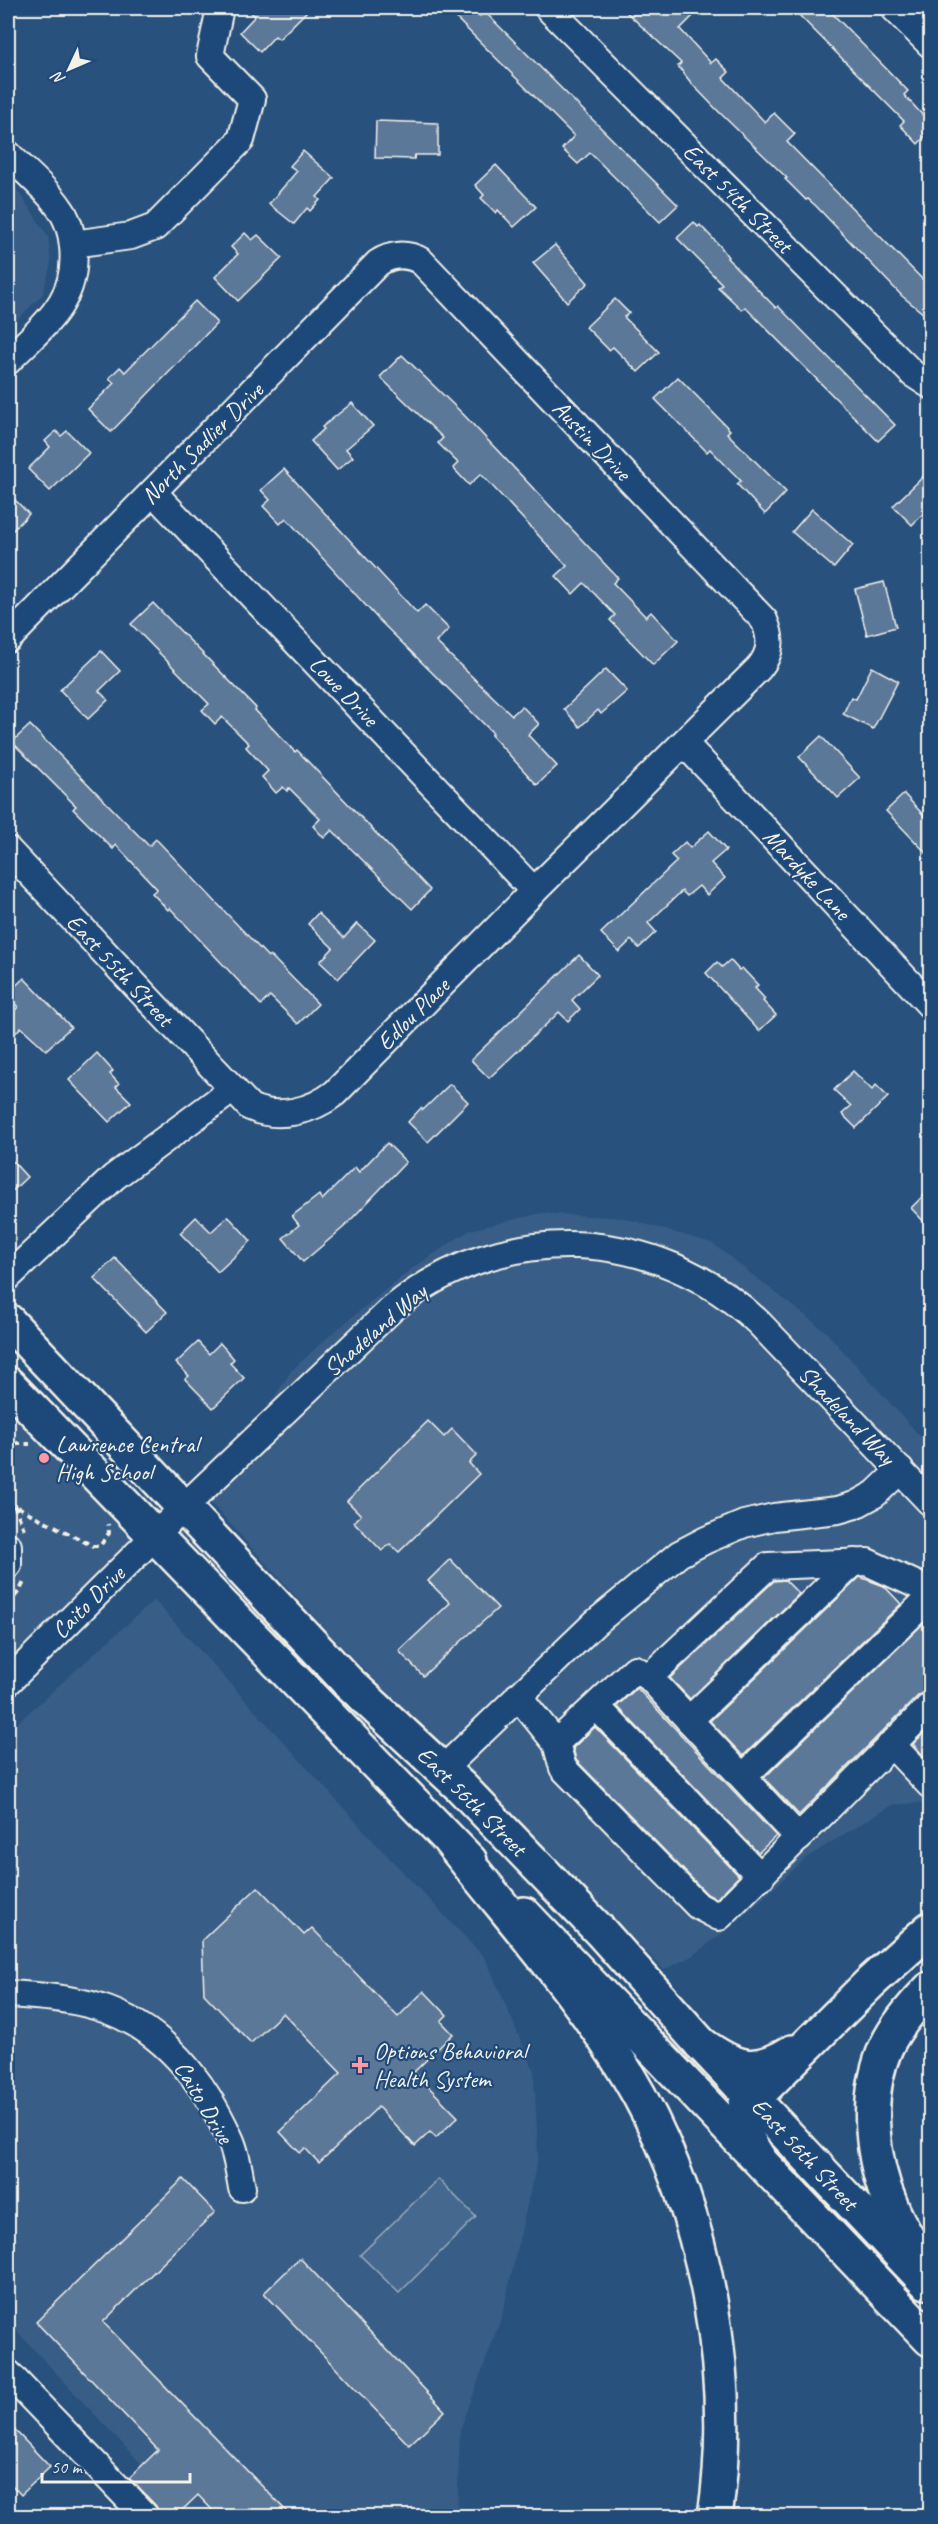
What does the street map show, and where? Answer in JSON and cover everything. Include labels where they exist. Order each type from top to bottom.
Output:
[{"type":"main road","name":"East 56th Street","points":[[8,1321],[169,1522],[450,1842],[540,1929],[930,2339]]},
{"type":"main road","name":"East 56th Street","points":[[8,1384],[169,1522],[442,1770],[601,1932],[700,2044],[930,2286]]},
{"type":"main road","points":[[450,1842],[583,2007],[638,2094],[666,2152],[686,2206],[698,2249],[716,2346],[721,2427],[715,2517]]},
{"type":"main road","points":[[759,2159],[747,2140],[743,2125],[745,2107],[871,1982],[930,1929]]},
{"type":"main road","points":[[930,1989],[898,2025],[885,2049],[879,2072],[873,2119],[875,2145],[892,2211],[930,2276]]},
{"type":"main road","points":[[700,2044],[740,2066],[758,2067],[774,2064],[817,2037]]},
{"type":"street","points":[[73,244],[131,236],[154,227],[241,140],[252,99],[210,56],[220,8]]},
{"type":"street","name":"East 54th Street","points":[[548,8],[913,374],[930,385]]},
{"type":"street","points":[[894,8],[930,44]]},
{"type":"street","points":[[8,154],[59,207],[71,232],[74,269],[67,295],[48,320],[8,361]]},
{"type":"street","name":"North Sadlier Drive","points":[[8,639],[378,263],[400,255]]},
{"type":"street","name":"Austin Drive","points":[[400,255],[421,261],[764,620],[769,629],[770,640]]},
{"type":"street","name":"Lowe Drive","points":[[153,492],[534,891]]},
{"type":"street","name":"Edlou Place","points":[[233,1089],[250,1107],[278,1113],[305,1109],[331,1096],[759,668],[767,656],[770,640]]},
{"type":"street","name":"Mardyke Lane","points":[[684,743],[930,1005]]},
{"type":"street","name":"East 55th Street","points":[[8,850],[233,1089]]},
{"type":"street","points":[[8,1277],[114,1177],[233,1089]]},
{"type":"street","name":"Shadeland Way","points":[[169,1522],[383,1316],[407,1297],[446,1273],[489,1256],[525,1248],[562,1245],[617,1249],[652,1258],[687,1271],[729,1296],[759,1323],[930,1502]]},
{"type":"street","points":[[442,1770],[595,1623],[679,1554],[744,1524],[774,1516],[828,1511],[855,1505],[875,1494],[900,1470]]},
{"type":"street","name":"Caito Drive","points":[[9,1676],[169,1522]]},
{"type":"street","points":[[8,1546],[8,1565]]},
{"type":"street","points":[[689,1720],[854,1562]]},
{"type":"street","points":[[649,1677],[768,1566],[867,1562],[930,1591]]},
{"type":"street","points":[[743,1777],[930,1597]]},
{"type":"street","points":[[556,1743],[635,1669],[649,1677],[799,1838]]},
{"type":"street","points":[[518,1696],[556,1743],[562,1768],[698,1906],[719,1917],[930,1706]]},
{"type":"street","points":[[596,1706],[761,1877]]},
{"type":"street","points":[[891,1744],[930,1785]]},
{"type":"street","name":"Caito Drive","points":[[8,1994],[72,2000],[99,2007],[123,2016],[167,2046],[187,2067],[231,2140],[242,2188]]},
{"type":"street","points":[[8,2373],[145,2517]]},
{"type":"path","points":[[8,1435],[18,1444],[31,1445]]},
{"type":"path","points":[[8,1502],[93,1546],[100,1546],[106,1539],[109,1526],[107,1521]]},
{"type":"shaded area","points":[[8,176],[48,236],[51,263],[43,294],[8,329]]},
{"type":"shaded area","points":[[541,1213],[624,1218],[712,1243],[825,1331],[930,1447],[930,1802],[892,1805],[806,1858],[735,1924],[692,1956],[664,1970],[337,1642],[208,1500],[291,1371],[330,1335],[411,1269],[470,1230]]},
{"type":"shaded area","name":"Lawrence Central High School","points":[[8,1380],[155,1536],[8,1682]]},
{"type":"shaded area","points":[[154,1600],[380,1848],[486,1959],[534,2071],[538,2157],[502,2316],[460,2431],[457,2516],[190,2516],[8,2322],[8,1731]]},
{"type":"shaded area","points":[[438,2179],[476,2217],[399,2293],[360,2255]]},
{"type":"building","points":[[246,8],[310,8],[279,39],[275,36],[260,52],[240,32],[255,16]]},
{"type":"building","points":[[446,8],[472,8],[480,16],[484,11],[678,205],[660,222],[590,153],[578,164],[562,149],[574,136]]},
{"type":"building","points":[[622,8],[701,8],[680,29],[711,63],[716,59],[729,72],[723,78],[765,122],[774,113],[795,134],[787,142],[930,287],[930,319],[902,296],[816,206],[808,199],[806,200],[785,179],[787,178],[692,84],[678,66],[681,63]]},
{"type":"building","points":[[792,8],[827,8],[908,91],[904,95],[930,123],[930,131],[918,144],[900,125],[904,121]]},
{"type":"building","points":[[376,121],[438,123],[438,155],[415,155],[414,159],[375,158]]},
{"type":"building","points":[[303,151],[334,178],[317,197],[320,200],[310,211],[307,208],[294,224],[269,204],[297,171],[290,166]]},
{"type":"building","points":[[496,165],[536,207],[514,227],[498,210],[496,213],[481,198],[484,195],[475,185]]},
{"type":"building","points":[[694,222],[698,227],[700,225],[721,247],[727,258],[776,308],[778,306],[895,425],[878,441],[745,307],[742,310],[718,287],[722,284],[677,238]]},
{"type":"building","points":[[245,233],[252,240],[258,235],[282,258],[238,301],[215,277],[238,254],[231,247]]},
{"type":"building","points":[[555,245],[588,283],[567,302],[533,263]]},
{"type":"building","points":[[615,299],[629,313],[624,317],[659,352],[638,372],[613,347],[609,350],[586,327]]},
{"type":"building","points":[[195,301],[217,323],[111,432],[88,409],[114,383],[109,378],[120,367],[125,372]]},
{"type":"building","points":[[402,355],[463,414],[618,578],[613,583],[646,617],[651,612],[678,641],[653,665],[610,620],[615,615],[584,583],[573,594],[556,576],[567,566],[481,474],[469,485],[453,468],[458,463],[438,443],[443,438],[380,377]]},
{"type":"building","points":[[678,377],[730,430],[727,433],[786,492],[765,514],[737,484],[741,481],[710,449],[707,452],[655,399]]},
{"type":"building","points":[[352,403],[373,426],[346,449],[353,457],[337,470],[311,441],[324,429],[322,427]]},
{"type":"building","points":[[56,431],[61,436],[67,431],[89,453],[50,491],[28,469],[50,447],[45,441]]},
{"type":"building","points":[[284,469],[417,613],[425,605],[449,629],[436,642],[512,715],[522,706],[539,724],[528,735],[557,766],[537,785],[491,735],[493,733],[378,619],[286,518],[280,524],[263,506],[270,500],[261,490]]},
{"type":"building","points":[[930,470],[930,507],[912,525],[893,506]]},
{"type":"building","points":[[8,493],[29,514],[8,535]]},
{"type":"building","points":[[812,509],[853,545],[834,568],[792,532]]},
{"type":"building","points":[[884,582],[896,627],[867,635],[855,589]]},
{"type":"building","points":[[153,603],[430,890],[412,909],[332,830],[324,838],[313,826],[320,819],[289,788],[287,791],[283,787],[276,793],[262,777],[268,771],[246,747],[249,744],[222,717],[215,724],[202,710],[209,704],[131,624]]},
{"type":"building","points":[[101,651],[120,671],[99,691],[108,700],[88,719],[60,690]]},
{"type":"building","points":[[872,667],[898,681],[873,729],[843,714],[851,697],[856,699]]},
{"type":"building","points":[[606,669],[627,691],[601,714],[598,710],[580,727],[564,709]]},
{"type":"building","points":[[30,725],[149,846],[156,839],[268,957],[270,955],[318,1004],[298,1024],[270,996],[261,1005],[170,908],[168,910],[152,893],[157,889],[116,845],[113,849],[73,809],[76,806],[12,742]]},
{"type":"building","points":[[821,736],[860,778],[838,798],[799,757]]},
{"type":"building","points":[[904,794],[930,822],[930,857],[886,811]]},
{"type":"building","points":[[709,831],[726,850],[711,863],[725,878],[707,895],[699,886],[687,896],[682,891],[648,923],[656,932],[639,948],[631,940],[619,952],[601,933],[677,861],[671,855],[685,842],[690,848]]},
{"type":"building","points":[[318,913],[344,938],[357,923],[375,940],[338,979],[320,962],[333,948],[308,924]]},
{"type":"building","points":[[579,955],[598,975],[572,1000],[580,1009],[568,1021],[559,1012],[489,1078],[471,1060]]},
{"type":"building","points":[[730,960],[739,970],[742,968],[758,985],[755,988],[776,1015],[759,1031],[706,973],[717,962],[722,967]]},
{"type":"building","points":[[24,978],[71,1027],[46,1050],[21,1027],[8,1041],[8,1018],[18,1007],[8,997],[8,993]]},
{"type":"building","points":[[97,1053],[113,1071],[110,1074],[119,1084],[116,1087],[131,1102],[109,1122],[69,1080]]},
{"type":"building","points":[[853,1071],[872,1090],[876,1085],[888,1097],[856,1128],[842,1114],[851,1106],[834,1090]]},
{"type":"building","points":[[450,1084],[468,1102],[428,1142],[408,1122]]},
{"type":"building","points":[[387,1143],[406,1162],[344,1227],[303,1262],[283,1238],[299,1225],[292,1216],[319,1195],[322,1200],[355,1167],[359,1172]]},
{"type":"building","points":[[8,1156],[27,1177],[8,1195]]},
{"type":"building","points":[[930,1189],[930,1228],[911,1208]]},
{"type":"building","points":[[228,1216],[251,1241],[218,1272],[180,1233],[196,1217],[211,1232]]},
{"type":"building","points":[[115,1258],[167,1312],[146,1332],[94,1278]]},
{"type":"building","points":[[198,1342],[209,1354],[220,1343],[234,1359],[230,1363],[244,1378],[213,1408],[185,1379],[189,1376],[176,1363]]},
{"type":"building","points":[[428,1421],[444,1437],[452,1429],[477,1455],[469,1463],[479,1474],[399,1552],[390,1544],[382,1551],[354,1522],[361,1515],[347,1501]]},
{"type":"building","points":[[450,1559],[498,1608],[423,1676],[399,1651],[450,1603],[428,1581]]},
{"type":"building","points":[[860,1577],[884,1586],[901,1604],[743,1756],[710,1721]]},
{"type":"building","points":[[785,1580],[799,1594],[690,1699],[670,1678],[774,1581]]},
{"type":"building","points":[[930,1617],[930,1691],[919,1695],[799,1815],[764,1778]]},
{"type":"building","points":[[637,1688],[776,1836],[758,1853],[617,1706]]},
{"type":"building","points":[[595,1727],[739,1876],[716,1899],[707,1894],[576,1760],[573,1748]]},
{"type":"building","points":[[930,1727],[930,1763],[913,1744]]},
{"type":"building","points":[[258,1887],[304,1935],[312,1928],[398,2017],[424,1991],[447,2015],[441,2021],[453,2034],[414,2072],[458,2117],[436,2138],[430,2132],[415,2146],[378,2107],[319,2163],[305,2148],[300,2153],[280,2132],[341,2073],[283,2013],[251,2043],[204,1994],[202,1940]]},
{"type":"building","points":[[183,2179],[215,2212],[103,2322],[292,2517],[219,2517],[198,2495],[175,2517],[160,2517],[156,2506],[129,2478],[158,2450],[36,2322]]},
{"type":"building","points":[[300,2258],[445,2411],[409,2445],[264,2293]]},
{"type":"building","points":[[8,2423],[50,2467],[21,2495],[8,2481]]},
{"type":"place","name":"Lawrence Central High School","points":[[44,1458]]},
{"type":"place","name":"Options Behavioral Health System","points":[[360,2065]]}]
